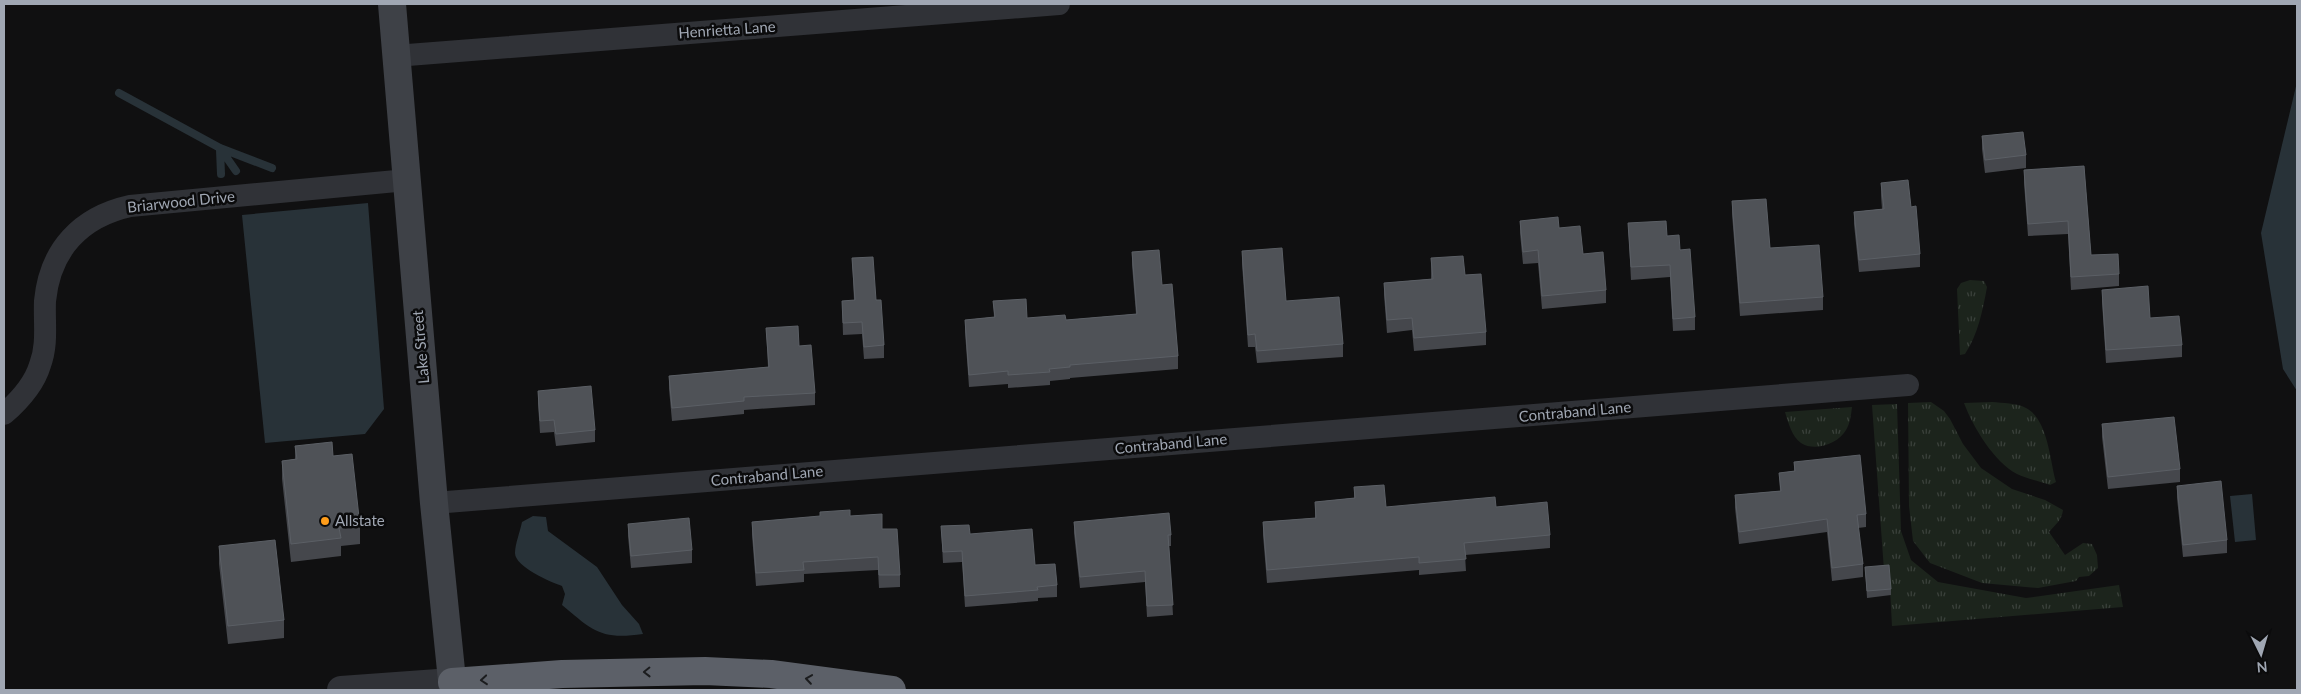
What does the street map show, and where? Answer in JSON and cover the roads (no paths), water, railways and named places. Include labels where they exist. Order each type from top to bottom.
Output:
[{"type":"highway","points":[[453,686],[562,674],[705,672],[771,674],[892,690]]},
{"type":"main road","name":"Lake Street","points":[[392,4],[434,503],[453,686]]},
{"type":"street","name":"Henrietta Lane","points":[[395,56],[1059,4]]},
{"type":"street","name":"Briarwood Drive","points":[[4,414],[31,384],[40,366],[46,341],[45,301],[50,274],[58,255],[73,235],[92,220],[110,210],[130,206],[407,180]]},
{"type":"street","name":"Contraband Lane","points":[[434,503],[1908,385]]},
{"type":"street","points":[[341,690],[453,686]]},
{"type":"waterway","points":[[119,93],[220,148],[272,168]]},
{"type":"waterway","points":[[220,148],[236,171]]},
{"type":"waterway","points":[[220,150],[221,174]]},
{"type":"place","name":"Allstate","points":[[325,521]]}]
